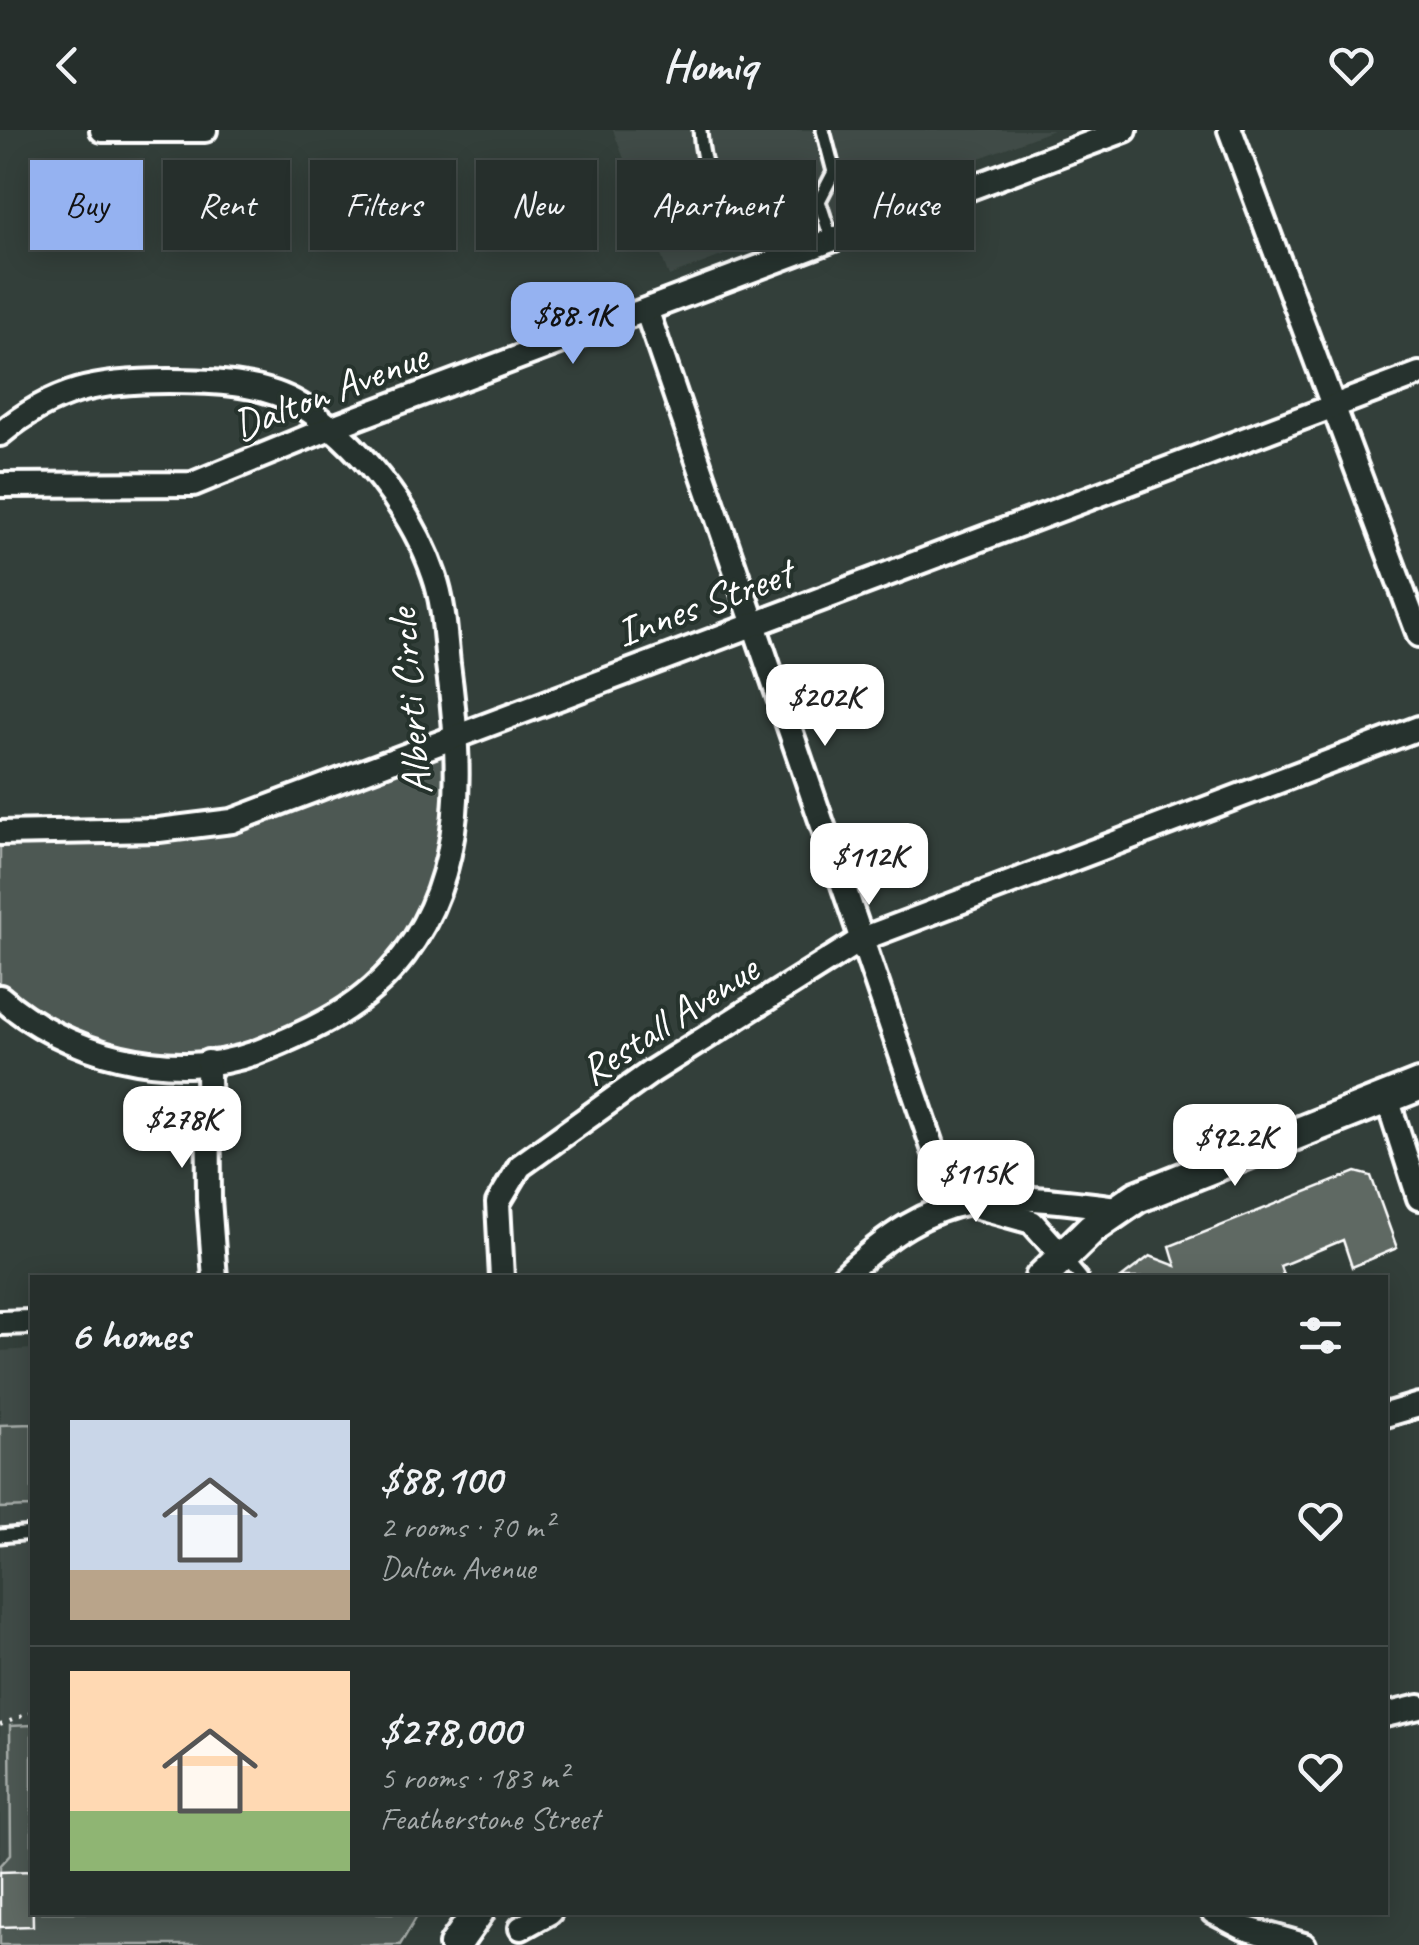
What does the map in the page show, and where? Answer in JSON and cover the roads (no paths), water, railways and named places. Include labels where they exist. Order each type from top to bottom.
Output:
[{"type":"street","points":[[102,130],[205,130]]},
{"type":"street","name":"Dalton Avenue","points":[[0,485],[185,486],[832,241],[1088,136],[1125,130]]},
{"type":"street","points":[[1230,130],[1419,635]]},
{"type":"street","points":[[648,312],[862,939],[959,1202]]},
{"type":"street","name":"Innes Street","points":[[0,833],[159,830],[232,821],[1419,374]]},
{"type":"street","name":"Alberti Circle","points":[[0,434],[54,396],[130,381],[180,381],[272,392],[330,428],[392,496],[430,566],[440,602],[457,735],[458,808],[449,855],[429,914],[405,954],[376,987],[320,1028],[245,1056],[160,1064],[80,1045],[19,1014],[0,998]]},
{"type":"street","name":"Restall Avenue","points":[[502,1275],[498,1203],[520,1166],[651,1072],[862,939],[1419,728]]},
{"type":"street","points":[[208,1062],[209,1199],[215,1275]]},
{"type":"street","points":[[959,1202],[1032,1222],[1061,1270],[1117,1208],[1419,1085]]},
{"type":"street","points":[[1387,1098],[1419,1198]]},
{"type":"street","points":[[846,1275],[911,1220],[959,1202],[1023,1199],[1117,1208]]},
{"type":"street","points":[[0,1323],[30,1322]]},
{"type":"street","points":[[1388,1414],[1419,1404]]},
{"type":"street","points":[[1388,1714],[1419,1707]]},
{"type":"street","points":[[455,1945],[476,1915]]},
{"type":"street","points":[[521,1928],[545,1915]]},
{"type":"street","points":[[1217,1915],[1229,1923],[1304,1945]]},
{"type":"lane","points":[[700,130],[709,178],[740,206],[751,212],[772,212],[819,201]]},
{"type":"lane","points":[[823,130],[834,172],[819,201],[832,241]]},
{"type":"lane","points":[[0,1536],[30,1533]]}]
